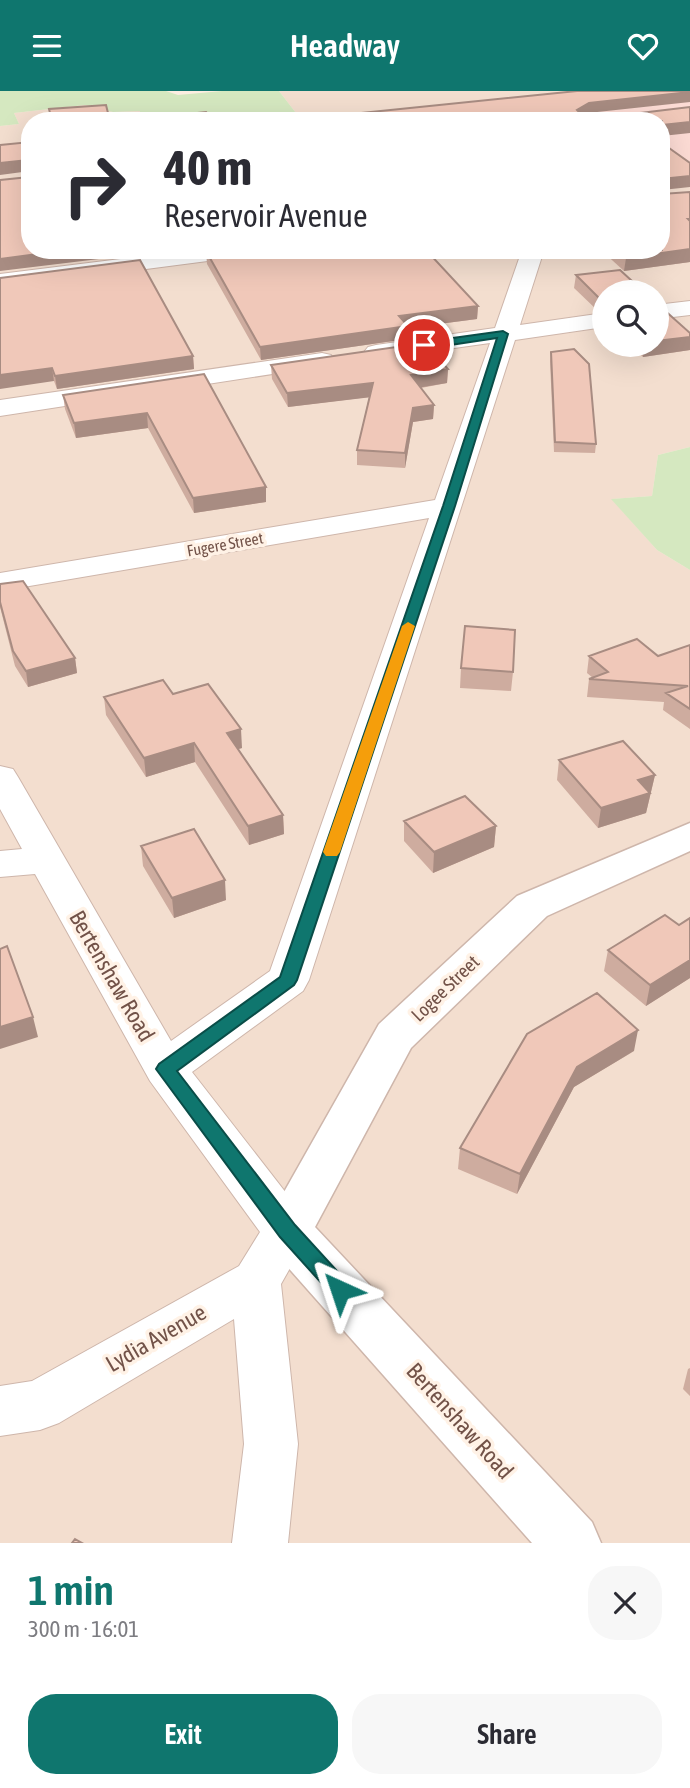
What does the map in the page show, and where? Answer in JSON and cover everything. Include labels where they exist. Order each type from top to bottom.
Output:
[{"type":"street","points":[[0,281],[175,259]]},
{"type":"street","points":[[165,1069],[288,980],[530,259]]},
{"type":"street","points":[[669,310],[690,308]]},
{"type":"street","points":[[0,408],[592,322]]},
{"type":"street","name":"Fugere Street","points":[[0,582],[449,506]]},
{"type":"street","name":"Bertenshaw Road","points":[[0,777],[165,1069],[287,1231],[571,1543]]},
{"type":"street","name":"Logee Street","points":[[287,1231],[395,1036],[532,906],[690,836]]},
{"type":"street","points":[[0,864],[47,860]]},
{"type":"street","name":"Lydia Avenue","points":[[0,1411],[40,1405],[256,1281],[287,1231]]},
{"type":"street","points":[[256,1281],[271,1444],[260,1543]]},
{"type":"shaded area","points":[[279,91],[595,91],[586,112],[295,112]]},
{"type":"shaded area","points":[[595,91],[690,91],[690,169],[670,155],[670,112],[586,112]]},
{"type":"shaded area","points":[[85,105],[113,112],[23,112]]},
{"type":"shaded area","points":[[21,112],[21,259],[670,259],[670,155],[690,169],[690,447],[658,455],[652,496],[612,499],[657,550],[690,570],[690,1543],[0,1543],[0,126],[19,124],[14,113]]},
{"type":"green space","points":[[0,91],[166,91],[178,95],[222,91],[279,91],[295,112],[113,112],[85,105],[14,113],[19,124],[0,126]]},
{"type":"green space","points":[[690,447],[690,570],[657,550],[611,499],[652,496],[658,455]]},
{"type":"building","points":[[577,91],[690,91],[589,103],[577,110],[579,112],[371,112]]},
{"type":"building","points":[[106,105],[108,112],[50,112],[49,109]]},
{"type":"building","points":[[690,107],[690,122],[670,124],[670,112],[648,112]]},
{"type":"building","points":[[21,143],[21,161],[0,163],[0,145]]},
{"type":"building","points":[[670,149],[690,163],[690,176],[670,178]]},
{"type":"building","points":[[21,178],[21,256],[0,259],[0,180]]},
{"type":"building","points":[[690,192],[690,249],[670,252],[670,193]]},
{"type":"building","points":[[210,259],[434,259],[478,306],[399,316],[408,326],[260,347]]},
{"type":"building","points":[[140,260],[193,356],[55,376],[52,368],[0,375],[0,278]]},
{"type":"building","points":[[620,270],[631,280],[592,280],[592,291],[576,275]]},
{"type":"building","points":[[669,314],[690,333],[690,337],[669,339]]},
{"type":"building","points":[[424,343],[448,369],[411,375],[434,405],[413,408],[405,453],[357,450],[373,383],[287,393],[271,365]]},
{"type":"building","points":[[574,349],[589,364],[596,444],[555,442],[551,352]]},
{"type":"building","points":[[204,374],[266,487],[193,498],[147,413],[74,423],[63,395]]},
{"type":"building","points":[[23,581],[75,658],[26,671],[13,651],[0,602],[0,584]]},
{"type":"building","points":[[465,626],[515,630],[513,672],[461,668]]},
{"type":"building","points":[[637,639],[658,656],[690,645],[690,709],[666,693],[688,686],[589,679],[608,672],[589,656]]},
{"type":"building","points":[[163,680],[173,694],[208,684],[241,729],[227,733],[283,815],[248,826],[194,743],[144,758],[104,697]]},
{"type":"building","points":[[623,741],[655,775],[638,780],[650,793],[601,808],[559,760]]},
{"type":"building","points":[[465,796],[496,826],[434,852],[404,821]]},
{"type":"building","points":[[194,829],[225,880],[172,898],[141,846]]},
{"type":"building","points":[[665,915],[679,925],[690,918],[690,960],[650,985],[608,950]]},
{"type":"building","points":[[7,946],[33,1017],[0,1027],[0,949]]},
{"type":"building","points":[[597,993],[638,1030],[577,1067],[520,1174],[460,1148],[527,1034]]},
{"type":"slow traffic","points":[[331,852],[408,626]]},
{"type":"route","points":[[340,1290],[287,1231],[165,1069],[288,980],[449,506],[503,334],[424,345]]}]
